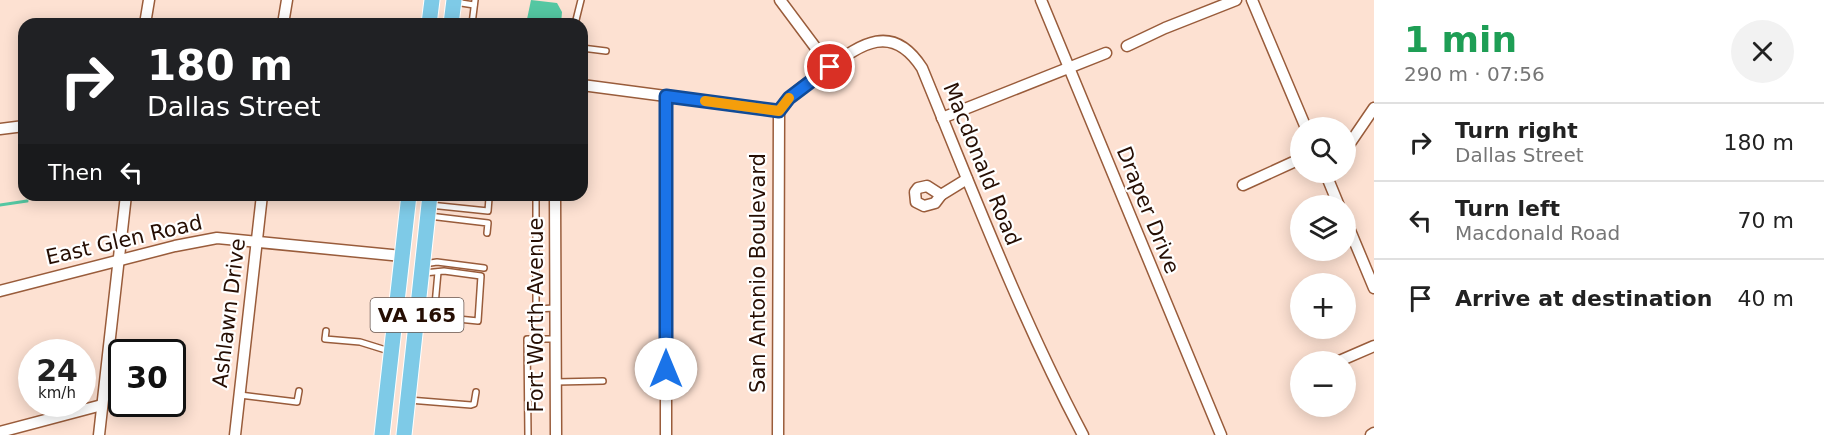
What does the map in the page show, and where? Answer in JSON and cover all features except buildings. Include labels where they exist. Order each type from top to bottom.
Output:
[{"type":"main road","points":[[430,18],[432,0]]},
{"type":"main road","points":[[452,18],[454,1]]},
{"type":"main road","name":"VA 165","points":[[382,435],[408,201]]},
{"type":"main road","name":"VA 165","points":[[404,435],[429,205]]},
{"type":"street","points":[[146,18],[149,0]]},
{"type":"street","points":[[284,18],[287,0]]},
{"type":"street","points":[[780,0],[830,67]]},
{"type":"street","name":"Draper Drive","points":[[1041,0],[1221,435]]},
{"type":"street","points":[[1127,46],[1236,0]]},
{"type":"street","points":[[1252,0],[1301,117]]},
{"type":"street","name":"Macdonald Road","points":[[779,111],[789,98],[861,45],[880,40],[899,46],[916,59],[922,68],[1031,332],[1083,435]]},
{"type":"street","points":[[942,118],[1106,53]]},
{"type":"street","points":[[588,86],[779,111]]},
{"type":"street","points":[[666,96],[666,435]]},
{"type":"street","points":[[1356,134],[1374,108]]},
{"type":"street","name":"San Antonio Boulevard","points":[[778,435],[779,111]]},
{"type":"street","points":[[0,129],[18,127]]},
{"type":"street","points":[[1243,185],[1290,164]]},
{"type":"street","points":[[941,195],[967,179]]},
{"type":"street","points":[[99,435],[125,201]]},
{"type":"street","name":"Ashlawn Drive","points":[[235,435],[261,201]]},
{"type":"street","name":"Fort Worth Avenue","points":[[555,201],[556,435]]},
{"type":"street","name":"East Glen Road","points":[[0,291],[118,260],[217,238],[258,240],[402,256]]},
{"type":"street","points":[[1356,245],[1374,288]]},
{"type":"street","points":[[1356,354],[1374,346]]},
{"type":"street","points":[[0,432],[102,405]]},
{"type":"lane","points":[[576,18],[581,0]]},
{"type":"lane","points":[[454,1],[475,2],[473,18]]},
{"type":"lane","points":[[588,49],[606,51]]},
{"type":"lane","points":[[429,205],[488,211],[489,201]]},
{"type":"lane","points":[[536,201],[536,309],[555,308]]},
{"type":"lane","points":[[429,205],[488,223],[487,233]]},
{"type":"lane","points":[[422,269],[438,262],[484,268]]},
{"type":"lane","points":[[417,315],[478,321],[481,276],[422,269]]},
{"type":"lane","points":[[434,316],[438,272]]},
{"type":"lane","points":[[326,331],[325,339],[360,342],[377,350],[392,352]]},
{"type":"lane","points":[[528,435],[527,339],[555,339]]},
{"type":"lane","points":[[556,382],[603,381]]},
{"type":"lane","points":[[240,395],[297,402],[298,391]]},
{"type":"lane","points":[[408,399],[471,405],[474,404],[476,392]]},
{"type":"shaded area","points":[[531,0],[557,3],[562,12],[562,18],[527,18]]},
{"type":"waterway","points":[[0,205],[27,201]]},
{"type":"slow traffic","points":[[705,101],[779,111],[789,98]]},
{"type":"route","points":[[666,369],[666,96],[779,111],[789,98],[830,67]]}]
